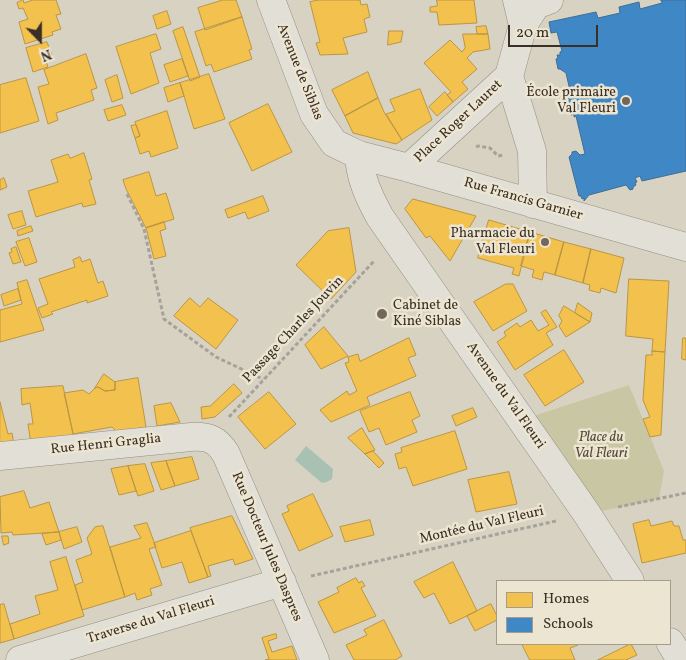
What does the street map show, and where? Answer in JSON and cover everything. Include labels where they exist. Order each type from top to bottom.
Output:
[{"type":"street","name":"Avenue de Siblas","points":[[271,0],[314,114],[334,143],[359,155]]},
{"type":"street","name":"Place Roger Lauret","points":[[409,168],[508,76],[515,58],[520,13],[550,0]]},
{"type":"street","name":"Place Roger Lauret","points":[[508,76],[532,151],[533,204]]},
{"type":"street","name":"Rue Francis Garnier","points":[[359,155],[686,247]]},
{"type":"street","name":"Avenue du Val Fleuri","points":[[359,155],[359,170],[380,217],[587,514],[629,580]]},
{"type":"street","name":"Rue Henri Graglia","points":[[0,456],[191,437],[211,438]]},
{"type":"street","name":"Rue Docteur Jules Daspres","points":[[211,438],[220,444],[226,454],[315,660]]},
{"type":"street","name":"Traverse du Val Fleuri","points":[[20,660],[282,582]]},
{"type":"street","points":[[671,644],[681,660]]},
{"type":"path","points":[[433,146],[467,154],[478,146],[490,148],[498,156],[532,151]]},
{"type":"path","points":[[127,194],[144,229],[164,318],[216,356],[263,379]]},
{"type":"path","name":"Passage Charles Jouvin","points":[[211,438],[263,379],[396,238]]},
{"type":"path","name":"Montée du Val Fleuri","points":[[282,582],[686,493]]},
{"type":"green space","name":"Place du Val Fleuri","points":[[629,385],[664,471],[659,499],[587,514],[521,420]]},
{"type":"shaded area","points":[[306,446],[333,469],[332,479],[322,483],[295,460]]},
{"type":"building: Homes","points":[[23,0],[24,3],[33,0],[56,0],[61,14],[56,15],[61,29],[52,32],[53,35],[25,44],[19,22],[28,19],[23,8],[19,9],[17,3]]},
{"type":"building: Homes","points":[[223,0],[236,0],[242,17],[205,30],[198,8]]},
{"type":"building: Homes","points":[[319,0],[360,0],[361,5],[367,4],[370,17],[364,19],[367,32],[343,38],[348,54],[320,55],[316,43],[320,42],[310,2]]},
{"type":"building: Homes","points":[[437,0],[474,0],[477,23],[439,25],[437,12],[430,12],[430,7],[437,6]]},
{"type":"building: Homes","points":[[167,11],[171,24],[157,29],[153,16]]},
{"type":"building: Homes","points":[[242,17],[252,49],[249,50],[252,59],[214,72],[211,64],[206,66],[195,32]]},
{"type":"building: Homes","points":[[486,26],[488,34],[477,34],[476,27]]},
{"type":"building: Homes","points":[[183,27],[200,77],[190,81],[173,31]]},
{"type":"building: Homes","points":[[389,31],[403,31],[401,42],[388,45]]},
{"type":"building: Homes","points":[[156,34],[161,49],[150,53],[159,83],[131,94],[116,47]]},
{"type":"building: Homes","points":[[463,34],[488,34],[490,49],[473,52],[467,58],[477,69],[462,82],[468,89],[453,102],[447,95],[451,92],[424,63],[450,40],[462,52],[465,48]]},
{"type":"building: Homes","points":[[47,42],[52,55],[45,58],[48,67],[33,72],[26,48]]},
{"type":"building: Homes","points":[[86,54],[97,88],[91,90],[94,100],[56,113],[58,120],[48,124],[38,87],[49,84],[44,70]]},
{"type":"building: Homes","points":[[182,59],[188,76],[170,82],[164,65]]},
{"type":"building: Homes","points":[[368,72],[378,98],[345,116],[332,90]]},
{"type":"building: Homes","points":[[209,74],[225,119],[194,129],[180,83]]},
{"type":"building: Homes","points":[[117,75],[123,98],[112,102],[105,80]]},
{"type":"building: Homes","points":[[26,78],[39,121],[0,133],[0,85]]},
{"type":"building: Homes","points":[[180,83],[184,96],[168,102],[164,88]]},
{"type":"building: Homes","points":[[420,89],[432,120],[402,140],[386,114],[395,111],[390,100]]},
{"type":"building: Homes","points":[[445,92],[453,102],[437,116],[429,107]]},
{"type":"building: Homes","points":[[378,98],[384,112],[402,140],[396,144],[353,133],[345,116]]},
{"type":"building: Homes","points":[[268,104],[292,152],[252,171],[229,123]]},
{"type":"building: Homes","points":[[122,105],[126,115],[108,121],[104,110]]},
{"type":"building: Homes","points":[[167,111],[178,148],[151,157],[149,151],[140,154],[135,138],[140,136],[135,122]]},
{"type":"building: Homes","points":[[136,125],[140,136],[135,138],[131,126]]},
{"type":"building: Homes","points":[[84,153],[92,179],[89,180],[96,204],[83,207],[82,203],[36,217],[28,191],[58,182],[51,160],[68,154],[70,158]]},
{"type":"building: Homes","points":[[149,172],[156,196],[166,193],[174,219],[146,228],[123,180]]},
{"type":"building: Homes","points":[[4,178],[7,187],[0,190],[0,180]]},
{"type":"building: Homes","points":[[263,196],[269,211],[248,219],[245,212],[228,218],[225,210]]},
{"type":"building: Homes","points":[[413,199],[476,216],[450,261],[430,236],[426,238],[405,209]]},
{"type":"building: Homes","points":[[22,211],[26,225],[13,229],[8,215]]},
{"type":"building: Homes","points":[[489,220],[530,232],[519,276],[512,274],[514,268],[478,258]]},
{"type":"building: Homes","points":[[164,222],[166,229],[160,231],[166,256],[154,259],[146,228]]},
{"type":"building: Homes","points":[[31,226],[33,231],[18,236],[17,231]]},
{"type":"building: Homes","points":[[349,228],[356,272],[331,299],[296,265],[328,231]]},
{"type":"building: Homes","points":[[530,232],[564,242],[555,275],[544,272],[542,280],[532,277],[534,270],[521,266]]},
{"type":"building: Homes","points":[[29,238],[37,262],[25,266],[16,242]]},
{"type":"building: Homes","points":[[564,242],[591,249],[583,283],[555,275]]},
{"type":"building: Homes","points":[[16,247],[21,262],[13,264],[9,253],[12,252],[11,249]]},
{"type":"building: Homes","points":[[591,249],[624,258],[616,293],[601,288],[600,293],[589,290],[590,285],[583,283]]},
{"type":"building: Homes","points":[[80,257],[82,262],[90,259],[98,283],[103,281],[108,296],[87,303],[87,300],[51,312],[53,314],[42,318],[38,308],[48,304],[39,279],[75,267],[73,260]]},
{"type":"building: Homes","points":[[629,279],[669,281],[665,352],[652,351],[653,339],[626,336]]},
{"type":"building: Homes","points":[[27,280],[44,330],[0,342],[0,310],[22,304],[17,283]]},
{"type":"building: Homes","points":[[506,284],[513,284],[527,311],[493,331],[474,302]]},
{"type":"building: Homes","points":[[18,289],[21,300],[4,306],[1,295]]},
{"type":"building: Homes","points":[[190,298],[200,307],[208,298],[238,320],[216,349],[174,316]]},
{"type":"building: Homes","points":[[578,303],[592,313],[590,322],[575,313]]},
{"type":"building: Homes","points":[[564,306],[590,322],[566,337],[559,326],[562,321],[559,316]]},
{"type":"building: Homes","points":[[546,310],[557,327],[546,333],[553,345],[515,370],[497,342],[506,336],[504,332],[517,323],[520,327],[531,320],[538,331],[549,325],[541,313]]},
{"type":"building: Homes","points":[[324,327],[348,356],[321,369],[305,345]]},
{"type":"building: Homes","points":[[409,338],[416,355],[408,358],[416,376],[367,397],[370,405],[331,422],[320,410],[347,391],[349,395],[357,391],[345,363],[349,362],[348,357],[358,354],[360,361]]},
{"type":"building: Homes","points":[[683,338],[686,338],[686,360],[682,359]]},
{"type":"building: Homes","points":[[564,350],[584,382],[545,406],[524,375]]},
{"type":"building: Homes","points":[[652,351],[665,352],[661,435],[650,437],[643,419],[650,417],[643,400],[646,355],[652,355]]},
{"type":"building: Homes","points":[[104,374],[115,382],[115,390],[105,391],[98,387],[95,388]]},
{"type":"building: Homes","points":[[138,378],[146,427],[117,432],[112,427],[73,434],[64,393],[83,390],[89,394],[98,387],[105,391],[115,390],[115,382]]},
{"type":"building: Homes","points":[[234,384],[242,393],[215,417],[202,419],[201,407],[210,406]]},
{"type":"building: Homes","points":[[63,386],[74,438],[31,444],[28,424],[33,424],[30,403],[22,405],[21,389]]},
{"type":"building: Homes","points":[[269,392],[296,424],[265,449],[238,417]]},
{"type":"building: Homes","points":[[410,392],[420,416],[412,420],[417,432],[386,445],[379,428],[369,432],[360,411]]},
{"type":"building: Homes","points":[[0,402],[8,434],[12,433],[14,445],[0,447]]},
{"type":"building: Homes","points":[[171,403],[180,422],[157,426],[154,406]]},
{"type":"building: Homes","points":[[473,408],[477,417],[456,426],[452,416]]},
{"type":"building: Homes","points":[[362,428],[375,450],[365,454],[348,438]]},
{"type":"building: Homes","points":[[455,431],[467,469],[413,486],[406,467],[399,469],[395,454],[402,452],[401,448]]},
{"type":"building: Homes","points":[[373,451],[384,463],[379,468],[365,454]]},
{"type":"building: Homes","points":[[192,457],[199,479],[175,486],[166,461]]},
{"type":"building: Homes","points":[[166,461],[175,486],[161,490],[151,463]]},
{"type":"building: Homes","points":[[145,464],[154,491],[138,496],[128,466]]},
{"type":"building: Homes","points":[[128,466],[136,491],[119,495],[111,469]]},
{"type":"building: Homes","points":[[509,472],[517,504],[476,512],[468,480]]},
{"type":"building: Homes","points":[[24,491],[30,508],[49,502],[59,532],[13,535],[12,532],[1,533],[0,497]]},
{"type":"building: Homes","points":[[313,494],[333,536],[299,551],[282,514],[289,511],[287,506]]},
{"type":"building: Homes","points":[[232,516],[253,559],[235,565],[233,559],[208,566],[211,576],[208,577],[190,528]]},
{"type":"building: Homes","points":[[370,520],[374,535],[345,542],[340,527]]},
{"type":"building: Homes","points":[[649,520],[651,526],[672,521],[674,526],[679,526],[683,540],[686,540],[686,553],[642,563],[633,524]]},
{"type":"building: Homes","points":[[147,523],[156,547],[149,549],[162,585],[150,589],[152,595],[137,600],[135,593],[125,597],[110,547],[141,538],[134,526]]},
{"type":"building: Homes","points":[[103,526],[125,597],[82,610],[75,585],[83,582],[76,560],[92,554],[87,538],[95,527]]},
{"type":"building: Homes","points":[[77,527],[82,542],[64,549],[59,532]]},
{"type":"building: Homes","points":[[191,531],[208,577],[189,583],[182,562],[162,568],[154,543]]},
{"type":"building: Homes","points":[[59,532],[61,540],[46,545],[42,534]]},
{"type":"building: Homes","points":[[2,536],[8,536],[9,543],[4,545]]},
{"type":"building: Homes","points":[[66,557],[84,616],[14,639],[10,624],[40,614],[35,596],[58,590],[50,562]]},
{"type":"building: Homes","points":[[453,562],[477,611],[450,624],[434,593],[424,598],[414,582]]},
{"type":"building: Homes","points":[[356,578],[359,583],[362,581],[365,586],[361,588],[376,616],[334,633],[318,602],[339,592],[337,588]]},
{"type":"building: Homes","points":[[4,604],[14,639],[0,643],[0,605]]},
{"type":"building: Homes","points":[[491,604],[496,614],[496,620],[475,631],[467,616]]},
{"type":"building: Homes","points":[[384,620],[402,656],[395,660],[354,660],[346,645],[367,635],[364,630]]},
{"type":"building: Homes","points":[[276,634],[277,638],[268,641],[272,652],[292,646],[297,660],[265,660],[269,659],[262,638]]},
{"type":"building: Homes","points":[[522,645],[578,645],[570,648],[575,660],[530,660]]},
{"type":"building: Homes","points":[[629,645],[632,645],[637,655],[626,660],[598,660]]},
{"type":"building: Schools","name":"École primaire Val Fleuri","points":[[661,0],[686,0],[686,171],[642,181],[640,176],[635,178],[637,182],[633,189],[630,190],[626,185],[589,195],[584,201],[584,198],[582,199],[579,196],[569,157],[572,152],[576,151],[580,155],[585,154],[576,116],[574,117],[574,114],[571,115],[570,112],[567,113],[565,102],[570,97],[569,95],[571,95],[566,73],[558,69],[556,59],[558,58],[557,55],[560,55],[562,51],[557,32],[551,33],[549,22],[596,12],[598,18],[620,13],[619,7],[639,2],[640,9],[662,3]]},
{"type":"place","name":"École primaire Val Fleuri","points":[[626,101]]},
{"type":"place","name":"Pharmacie du Val Fleuri","points":[[545,242]]},
{"type":"place","name":"Cabinet de Kiné Siblas","points":[[382,314]]}]
